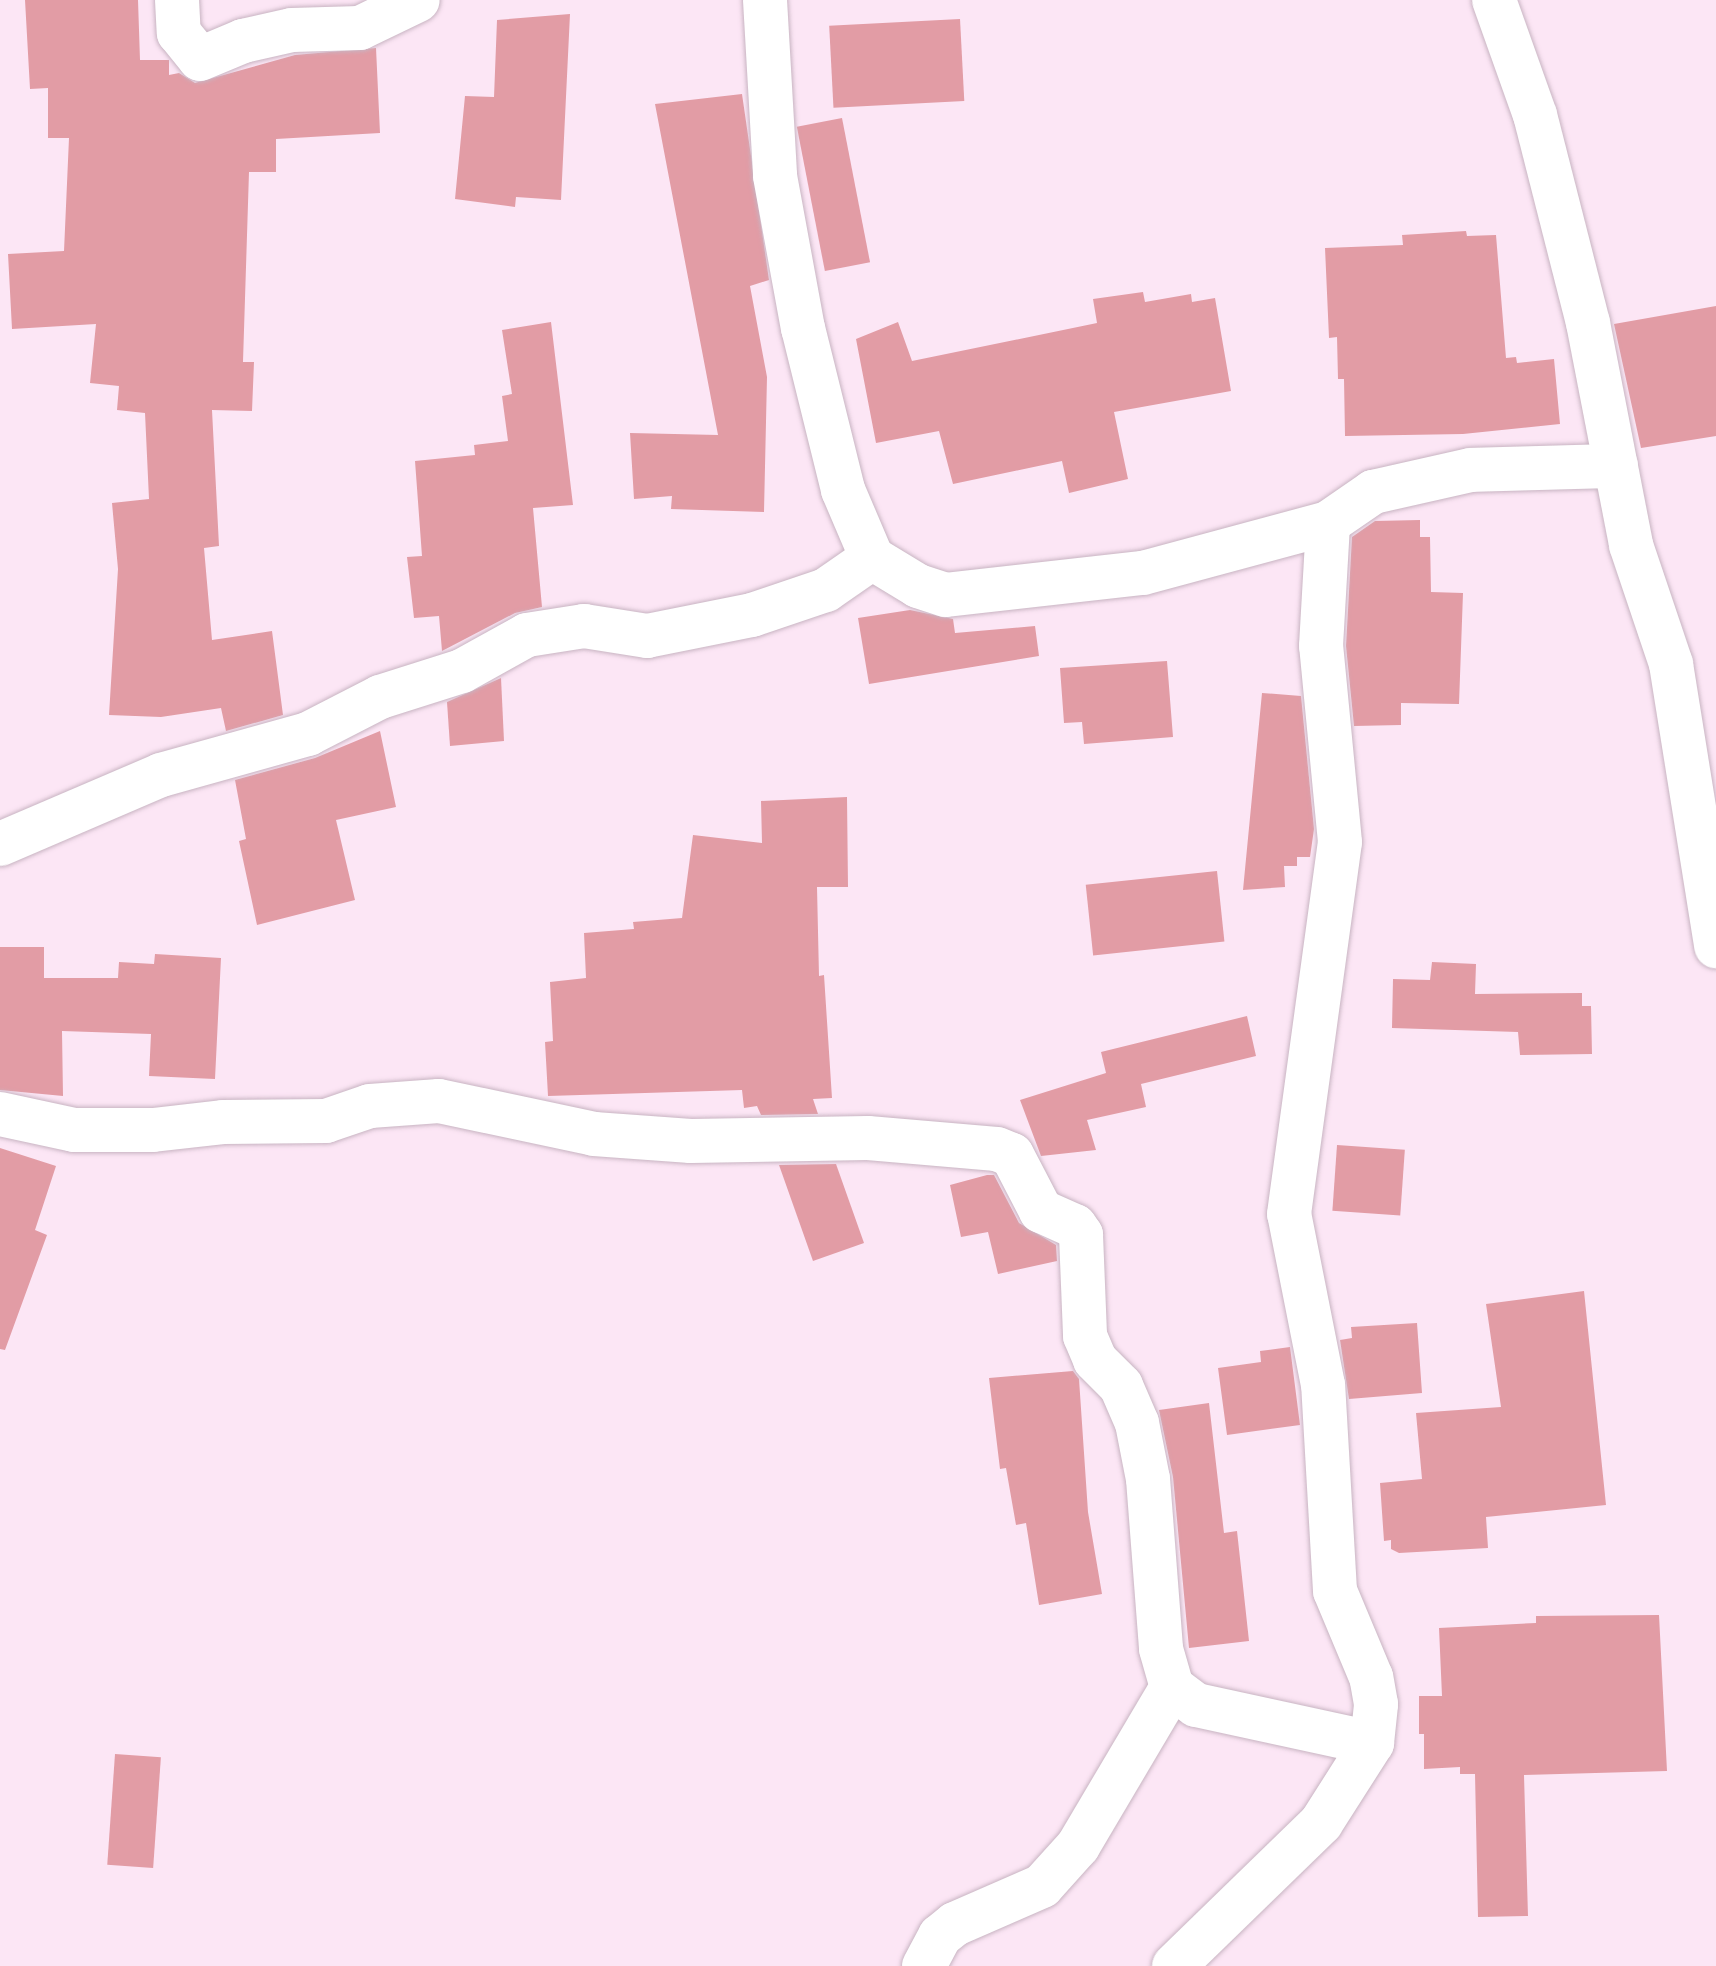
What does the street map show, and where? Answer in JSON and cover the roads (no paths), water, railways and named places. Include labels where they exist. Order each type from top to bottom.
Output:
[{"type":"street","points":[[177,0],[179,33],[200,59],[231,44],[292,30],[360,28],[418,0]]},
{"type":"street","points":[[765,0],[775,176],[803,328],[843,490],[872,558],[918,586],[946,595],[1143,573],[1328,523],[1373,492],[1471,470],[1616,466]]},
{"type":"street","points":[[1494,0],[1535,115],[1588,323],[1631,545],[1671,664],[1716,946]]},
{"type":"street","points":[[1174,1966],[1321,1823],[1372,1743],[1376,1704],[1371,1677],[1335,1591],[1323,1385],[1289,1214],[1340,842],[1321,646],[1328,523]]},
{"type":"street","points":[[0,844],[161,775],[308,734],[380,697],[462,671],[527,635],[584,626],[647,636],[752,615],[826,590],[872,558]]},
{"type":"street","points":[[0,1114],[74,1130],[153,1130],[223,1122],[326,1121],[370,1106],[439,1101],[594,1134],[691,1141],[900,1139],[997,1149],[1012,1155],[1041,1211],[1075,1226],[1081,1235],[1085,1336],[1095,1360],[1121,1386],[1137,1423],[1148,1479],[1161,1649],[1172,1687],[1196,1705],[1372,1743]]},
{"type":"street","points":[[924,1966],[940,1936],[955,1924],[1042,1886],[1078,1846],[1172,1687]]}]
